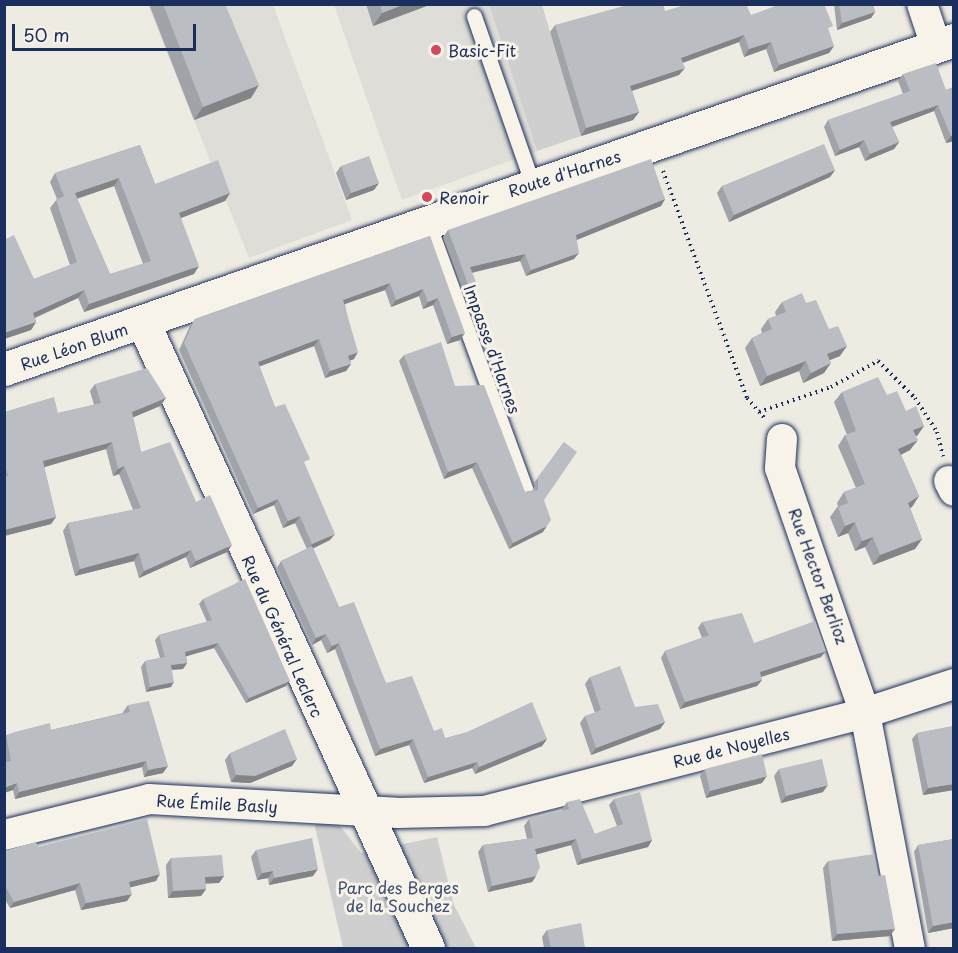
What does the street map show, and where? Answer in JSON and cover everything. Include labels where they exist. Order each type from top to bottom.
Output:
[{"type":"street","points":[[922,4],[945,43]]},
{"type":"street","name":"Route d'Harnes","points":[[143,322],[532,183],[647,147],[945,43]]},
{"type":"street","name":"Rue Léon Blum","points":[[4,369],[143,322]]},
{"type":"street","name":"Rue du Général Leclerc","points":[[143,322],[361,810],[428,948]]},
{"type":"street","name":"Rue Hector Berlioz","points":[[782,439],[780,468],[865,713]]},
{"type":"street","name":"Rue de Noyelles","points":[[361,810],[484,811],[865,713],[954,684]]},
{"type":"street","points":[[865,713],[910,948]]},
{"type":"street","name":"Rue Émile Basly","points":[[4,835],[148,799],[361,810]]},
{"type":"lane","points":[[474,16],[532,183]]},
{"type":"lane","name":"Impasse d'Harnes","points":[[427,220],[526,490]]},
{"type":"path","points":[[647,147],[652,160],[659,159],[747,398],[782,439]]},
{"type":"path","points":[[759,412],[831,387],[878,361],[915,398],[937,432],[951,486]]},
{"type":"shaded area","points":[[148,5],[273,5],[352,220],[249,258]]},
{"type":"shaded area","points":[[334,5],[489,5],[537,151],[402,200]]},
{"type":"green space","points":[[489,5],[542,5],[581,136],[537,151]]},
{"type":"green space","name":"Parc des Berges de la Souchez","points":[[314,822],[337,822],[361,853],[437,837],[454,905],[476,948],[343,948]]},
{"type":"building","points":[[163,4],[225,4],[259,85],[203,107]]},
{"type":"building","points":[[380,4],[405,4],[382,13]]},
{"type":"building","points":[[631,4],[663,4],[665,11],[688,4],[746,4],[751,15],[781,4],[824,4],[833,26],[828,28],[834,46],[779,65],[771,42],[749,49],[744,35],[681,58],[685,68],[630,86],[639,112],[586,128],[555,25]]},
{"type":"building","points":[[839,4],[873,4],[875,12],[842,23]]},
{"type":"building","points":[[936,63],[946,90],[954,87],[954,136],[951,136],[938,105],[890,122],[899,142],[870,154],[864,140],[840,150],[828,120],[910,91],[903,74]]},
{"type":"building","points":[[824,144],[835,170],[734,215],[722,186]]},
{"type":"building","points":[[140,145],[155,184],[218,160],[230,193],[179,213],[199,266],[89,304],[84,290],[33,313],[36,322],[4,333],[4,240],[14,235],[34,279],[77,262],[56,200],[64,196],[55,173]],"holes":[[[119,178],[151,261],[110,274],[75,193]]]},
{"type":"building","points":[[369,156],[379,183],[351,193],[341,166]]},
{"type":"building","points":[[651,159],[665,199],[576,235],[579,253],[531,270],[525,254],[470,267],[477,285],[469,287],[448,230]]},
{"type":"building","points":[[430,236],[465,333],[452,337],[438,298],[428,302],[423,289],[396,300],[390,283],[343,300],[358,352],[348,356],[351,364],[330,371],[319,339],[258,362],[275,407],[285,404],[310,459],[304,462],[335,534],[312,544],[300,516],[288,521],[278,499],[258,508],[184,343],[195,319]]},
{"type":"building","points":[[802,293],[806,303],[816,300],[829,329],[838,326],[847,346],[827,354],[831,363],[811,373],[806,361],[767,376],[752,338],[772,329],[768,319],[786,312],[782,302]]},
{"type":"building","points":[[441,342],[455,386],[484,385],[525,492],[538,490],[538,477],[564,442],[577,452],[544,500],[551,520],[547,526],[513,543],[477,462],[448,472],[404,355]]},
{"type":"building","points":[[147,368],[166,398],[132,412],[141,452],[170,442],[196,502],[210,495],[232,545],[196,561],[191,550],[144,571],[139,553],[80,569],[68,523],[141,508],[124,466],[118,469],[112,442],[43,461],[56,517],[4,530],[4,477],[8,476],[4,461],[4,412],[54,397],[58,413],[101,403],[95,384]]},
{"type":"building","points":[[878,377],[887,395],[897,391],[906,411],[916,406],[924,426],[913,430],[918,440],[898,449],[919,496],[908,503],[922,539],[880,555],[873,537],[862,541],[855,522],[845,526],[838,507],[848,503],[844,492],[865,484],[845,435],[856,431],[842,392]]},
{"type":"building","points":[[312,546],[339,607],[354,602],[386,683],[412,676],[434,731],[442,728],[445,738],[467,732],[532,702],[547,739],[479,767],[477,762],[428,777],[413,739],[380,749],[339,643],[332,646],[326,634],[316,638],[281,561]]},
{"type":"building","points":[[245,579],[290,681],[249,698],[218,643],[185,652],[187,663],[171,665],[174,682],[150,687],[145,661],[165,657],[159,635],[212,620],[203,599]]},
{"type":"building","points":[[742,613],[754,643],[815,621],[826,651],[760,672],[762,680],[685,702],[665,651],[709,635],[702,622]]},
{"type":"building","points":[[620,666],[635,707],[658,704],[665,722],[596,748],[585,716],[601,710],[590,677]]},
{"type":"building","points":[[149,701],[168,766],[148,770],[146,761],[19,792],[17,783],[4,788],[4,762],[11,761],[6,735],[50,723],[51,730],[130,712],[128,705]]},
{"type":"building","points":[[954,726],[954,784],[928,788],[917,733]]},
{"type":"building","points":[[285,729],[297,759],[255,776],[236,775],[230,753]]},
{"type":"building","points":[[762,754],[767,776],[710,791],[705,769]]},
{"type":"building","points":[[822,759],[828,785],[786,796],[779,769]]},
{"type":"building","points":[[640,792],[652,840],[582,859],[576,839],[535,849],[540,867],[536,876],[492,886],[483,845],[533,838],[529,819],[569,809],[567,802],[580,799],[595,834],[623,824],[614,799]]},
{"type":"building","points":[[147,819],[160,874],[129,882],[132,894],[86,903],[80,883],[14,902],[4,884],[4,851],[36,842],[38,847]]},
{"type":"building","points":[[312,838],[318,869],[274,878],[273,871],[262,873],[256,850]]},
{"type":"building","points":[[954,839],[954,922],[933,926],[918,845]]},
{"type":"building","points":[[874,854],[878,876],[885,875],[895,929],[837,934],[828,861]]},
{"type":"building","points":[[222,855],[224,876],[205,877],[206,889],[173,891],[171,858]]},
{"type":"building","points":[[581,923],[585,948],[551,948],[547,930]]},
{"type":"place","name":"Basic-Fit","points":[[436,50]]},
{"type":"place","name":"Renoir","points":[[427,197]]}]
